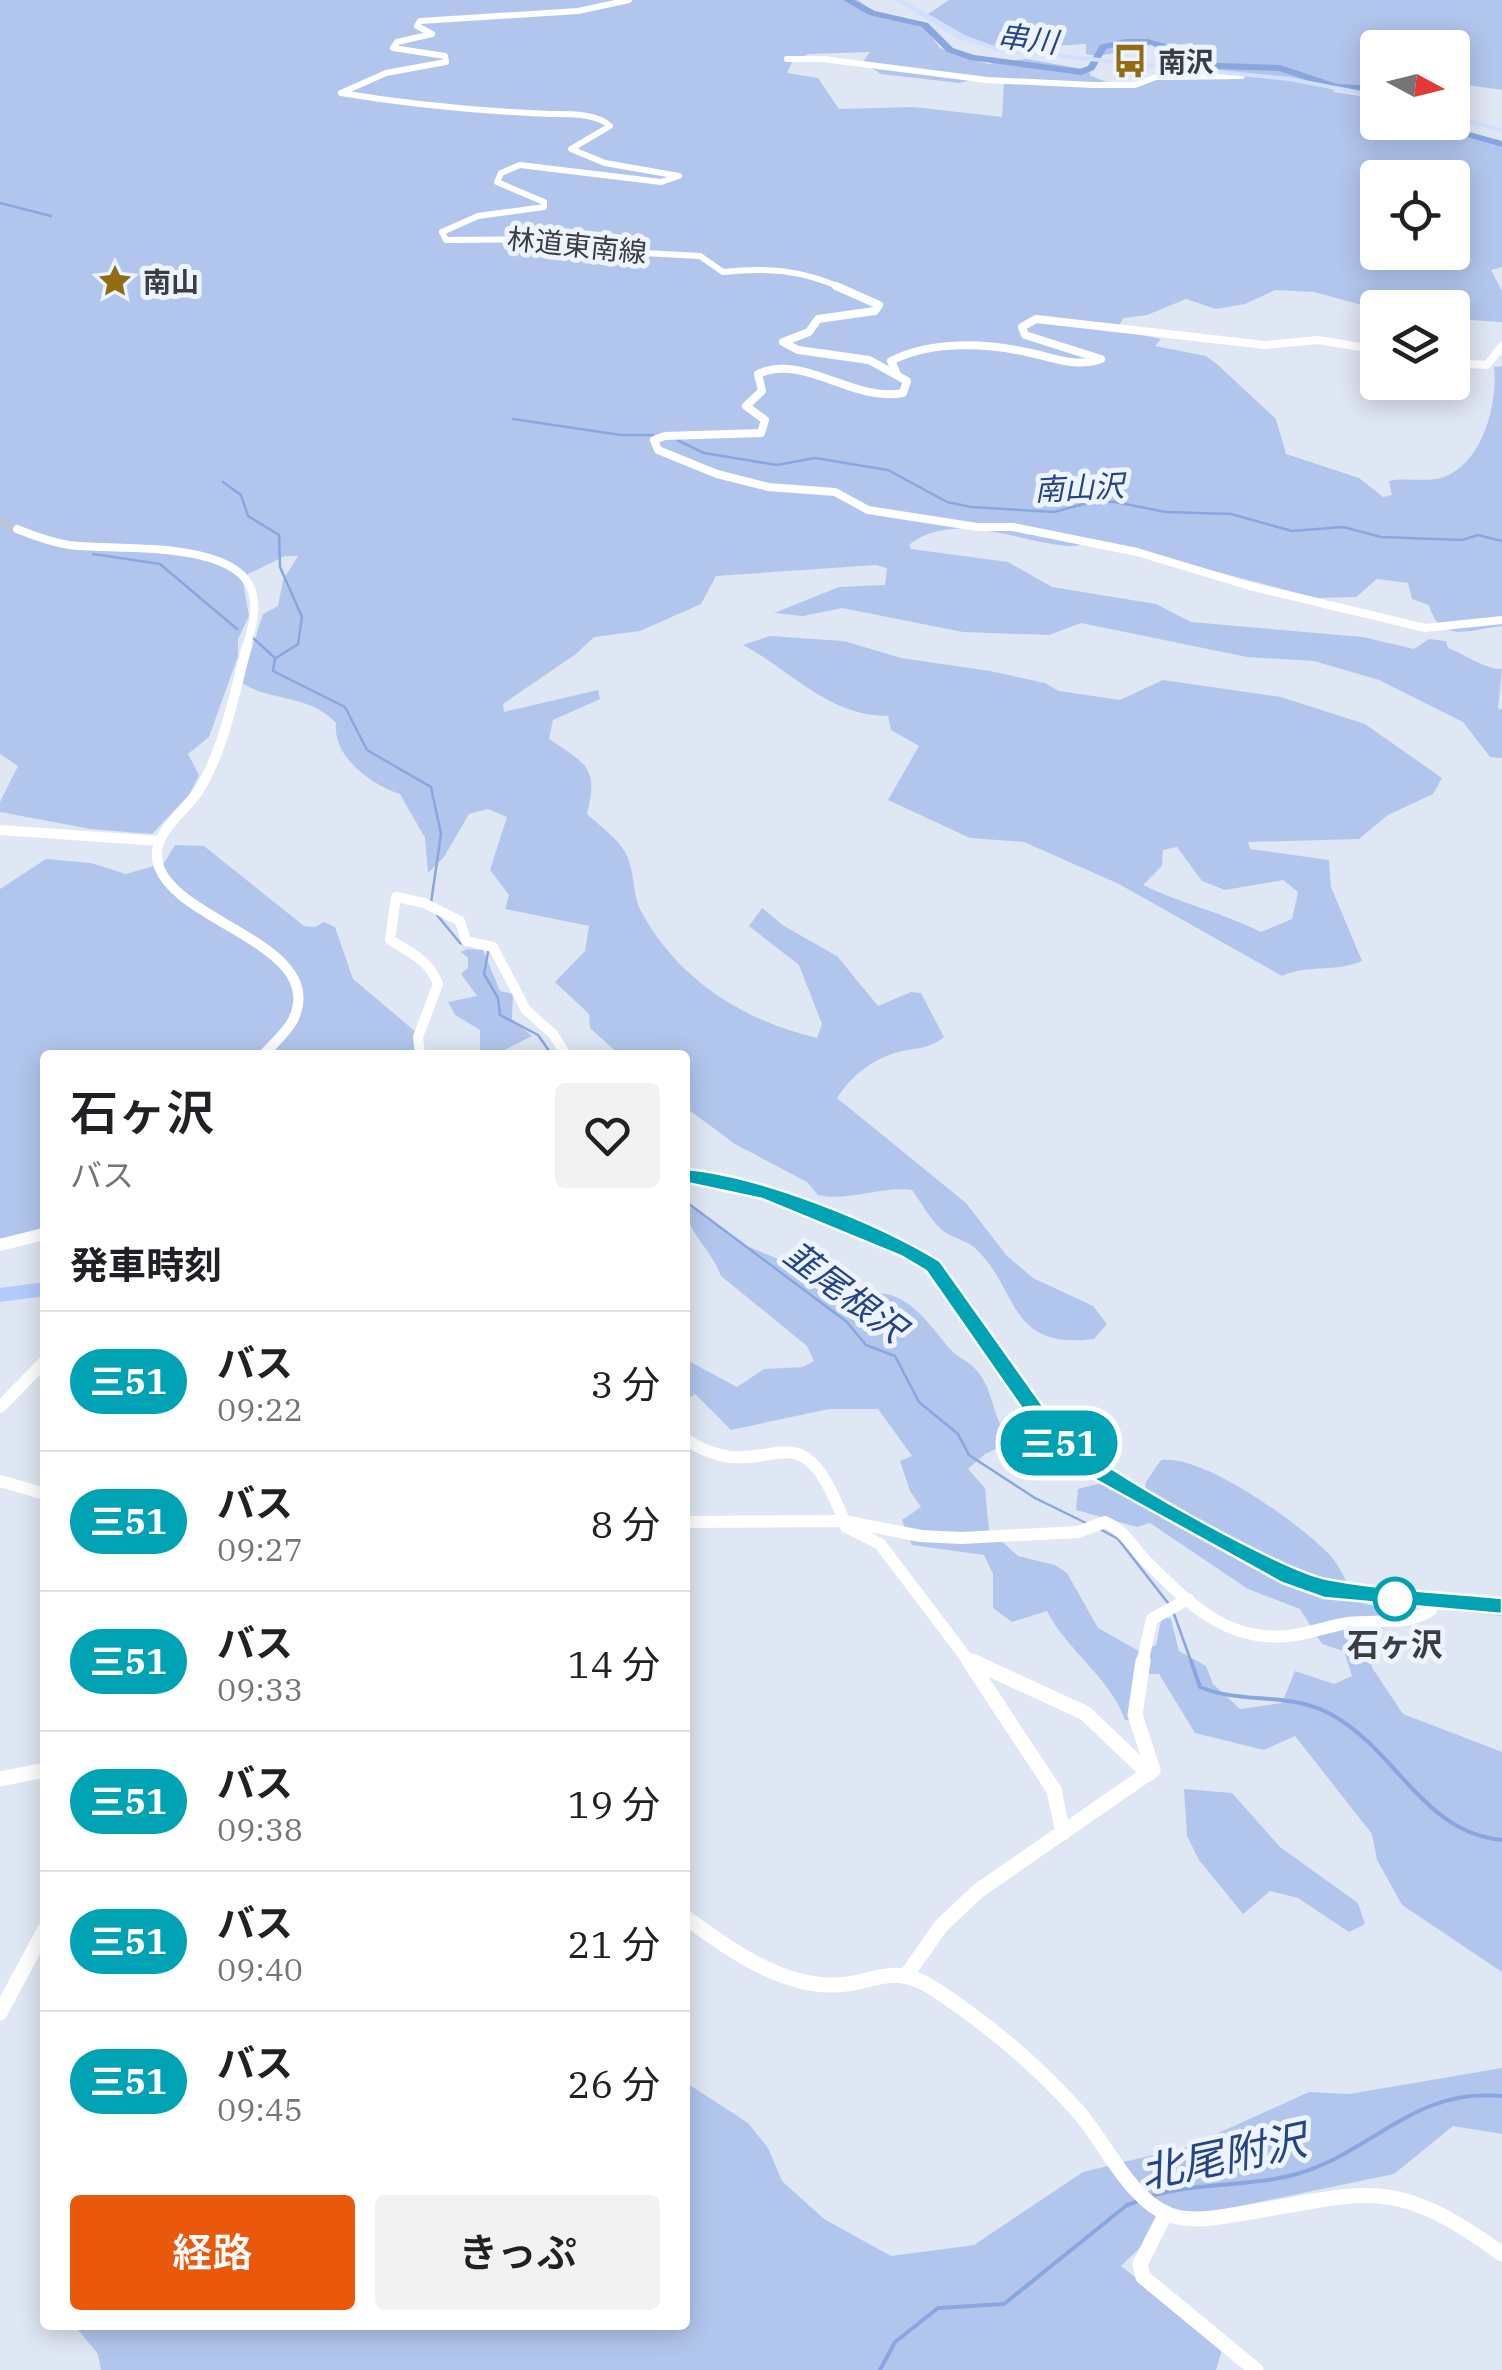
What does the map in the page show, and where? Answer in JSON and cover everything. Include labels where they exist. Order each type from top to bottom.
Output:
[{"type":"highway","points":[[690,1176],[713,1178],[769,1194],[908,1251],[933,1266],[1054,1437],[1098,1474],[1290,1576],[1342,1593],[1502,1608]]},
{"type":"highway","points":[[0,1296],[40,1290]]},
{"type":"main road","points":[[899,0],[983,46],[1091,61],[1289,79],[1360,93]]},
{"type":"main road","points":[[1470,122],[1502,130]]},
{"type":"street","name":"林道東南線","points":[[629,0],[564,14],[481,12],[422,20],[416,25],[430,31],[431,36],[397,42],[393,48],[445,56],[446,62],[386,73],[340,93],[442,110],[562,114],[608,122],[610,126],[572,144],[571,149],[605,163],[674,172],[678,177],[660,182],[520,165],[502,173],[497,182],[524,190],[544,202],[544,207],[478,216],[441,236],[454,241],[501,236],[556,239],[608,251],[700,256],[723,272],[761,268],[808,273],[879,308],[859,316],[818,319],[812,330],[787,338],[784,345],[869,360],[898,376]]},
{"type":"street","points":[[787,58],[987,80],[1093,85],[1135,85],[1156,78],[1242,76]]},
{"type":"street","points":[[1360,347],[1318,340],[1265,345],[1036,319],[1021,332],[1050,345],[1090,352],[1100,359],[1080,362],[1019,351],[909,351],[890,363],[898,376],[907,381],[906,391],[879,398],[826,384],[788,366],[771,366],[758,374],[762,392],[746,406],[764,420],[761,434],[665,436],[652,444],[716,474],[776,488],[836,492],[862,508],[928,520],[1013,527],[1147,554],[1250,586],[1425,628],[1471,620],[1502,620]]},
{"type":"street","points":[[1470,366],[1480,368],[1492,363],[1502,346]]},
{"type":"street","points":[[17,529],[49,540],[201,557],[234,570],[253,590],[254,618],[204,781],[159,841],[157,860],[166,882],[266,947],[289,971],[296,998],[293,1016],[267,1050]]},
{"type":"street","points":[[0,830],[159,841]]},
{"type":"street","points":[[420,1050],[422,1026],[438,997],[435,973],[424,958],[390,940],[388,931],[396,897],[438,908],[460,921],[466,941],[493,947],[526,1010],[553,1034],[563,1050]]},
{"type":"street","points":[[0,1245],[40,1235]]},
{"type":"street","points":[[0,1407],[40,1366]]},
{"type":"street","points":[[690,1444],[700,1454],[725,1461],[792,1448],[816,1459],[842,1506],[846,1527],[870,1537],[889,1554],[968,1659],[1058,1798],[1063,1833]]},
{"type":"street","points":[[0,1481],[40,1493]]},
{"type":"street","points":[[690,1522],[844,1521],[921,1536],[962,1538],[1084,1530],[1100,1522],[1117,1527],[1176,1604],[1230,1633],[1278,1637],[1350,1623],[1411,1621],[1431,1610],[1431,1603]]},
{"type":"street","points":[[908,1973],[955,1910],[1153,1770],[1134,1708],[1146,1662],[1150,1625],[1176,1604]]},
{"type":"street","points":[[968,1659],[1084,1712],[1149,1774]]},
{"type":"street","points":[[0,1779],[40,1771]]},
{"type":"street","points":[[690,1919],[773,1969],[809,1982],[827,1985],[878,1972],[908,1973],[942,1994],[1055,2085],[1125,2172],[1160,2208],[1215,2218],[1356,2193],[1394,2193],[1445,2212],[1502,2254]]},
{"type":"street","points":[[0,2013],[40,1938]]},
{"type":"street","points":[[1160,2208],[1142,2257],[1143,2277],[1256,2370]]},
{"type":"shaded area","points":[[0,0],[858,0],[880,16],[925,28],[940,48],[961,56],[988,64],[1026,59],[1089,70],[1098,79],[1130,85],[1153,79],[1237,78],[1190,57],[1193,43],[1173,45],[1161,53],[1152,45],[1103,55],[1086,54],[1086,44],[1007,49],[975,41],[928,14],[949,0],[1502,0],[1502,90],[1470,85],[1470,30],[1360,30],[1360,89],[1331,87],[1335,92],[1360,96],[1360,140],[1470,140],[1470,135],[1502,144],[1502,267],[1491,270],[1502,291],[1502,322],[1470,320],[1470,290],[1360,290],[1360,304],[1314,292],[1275,290],[1245,304],[1216,309],[1186,299],[1147,315],[1123,318],[1117,330],[1161,339],[1155,346],[1206,356],[1276,419],[1286,454],[1359,478],[1383,497],[1392,495],[1389,481],[1444,477],[1469,459],[1490,414],[1494,367],[1502,366],[1502,626],[1448,630],[1440,625],[1429,605],[1412,599],[1408,583],[1377,579],[1356,597],[1317,598],[1099,541],[1067,546],[966,529],[926,535],[909,545],[911,549],[1008,562],[1052,587],[1156,604],[1191,622],[1363,637],[1414,649],[1429,639],[1446,641],[1448,648],[1502,669],[1498,709],[1502,709],[1502,758],[1490,757],[1463,722],[1379,680],[1314,661],[1247,657],[1081,623],[1049,635],[963,632],[842,608],[803,616],[774,613],[839,587],[885,585],[887,568],[876,565],[716,576],[701,604],[640,631],[594,637],[576,654],[503,704],[504,712],[598,690],[600,699],[553,720],[549,739],[586,768],[591,786],[587,814],[625,852],[638,904],[656,935],[693,977],[715,994],[764,1021],[817,1038],[822,1024],[799,965],[749,926],[762,908],[784,926],[837,956],[878,1006],[911,992],[921,993],[944,1037],[932,1045],[875,1061],[854,1077],[837,1098],[966,1203],[1007,1256],[1033,1278],[1093,1306],[1107,1324],[1094,1339],[1065,1340],[1029,1326],[989,1263],[974,1247],[941,1229],[912,1190],[842,1197],[818,1195],[807,1182],[735,1144],[690,1111],[690,1050],[614,1050],[590,1028],[589,1014],[555,982],[585,951],[589,926],[505,909],[509,895],[490,870],[507,817],[488,809],[469,814],[444,857],[428,873],[425,838],[400,794],[377,784],[347,758],[336,735],[336,723],[313,707],[263,693],[241,682],[263,614],[278,606],[283,580],[298,556],[285,556],[242,577],[249,616],[238,639],[238,656],[209,737],[188,754],[199,775],[189,795],[152,834],[91,829],[0,812],[0,802],[18,766],[0,754]],"holes":[[[870,52],[863,62],[881,74],[959,83],[985,77],[1004,81],[1002,117],[914,107],[839,109],[818,78],[787,73],[793,60],[809,54]]]},
{"type":"shaded area","points":[[770,636],[844,641],[901,658],[990,671],[1045,683],[1059,691],[1120,700],[1163,680],[1281,697],[1365,724],[1442,778],[1433,794],[1388,815],[1359,839],[1248,842],[1250,849],[1329,860],[1331,887],[1362,961],[1282,976],[1119,884],[1024,842],[970,838],[888,800],[919,746],[891,730],[888,716],[847,709],[743,645]],"holes":[[[1177,847],[1202,881],[1225,890],[1283,880],[1298,892],[1292,919],[1261,932],[1143,885],[1162,866],[1163,850]]]},
{"type":"shaded area","points":[[175,845],[204,846],[304,926],[315,927],[324,922],[335,927],[353,979],[416,1032],[418,1050],[40,1050],[40,1228],[0,1239],[0,889],[46,859],[91,863],[126,874],[164,863]]},
{"type":"shaded area","points":[[483,950],[500,991],[513,994],[512,1019],[532,1036],[505,1050],[480,1050],[480,1030],[455,1015],[448,1002],[477,996],[461,974],[468,968],[468,958],[461,952]]},
{"type":"shaded area","points":[[690,1204],[747,1246],[809,1272],[816,1288],[839,1305],[874,1293],[888,1294],[914,1308],[951,1351],[975,1368],[1012,1442],[985,1454],[968,1469],[985,1488],[989,1530],[1018,1556],[1055,1565],[1067,1573],[1098,1628],[1139,1651],[1156,1645],[1162,1616],[1171,1619],[1179,1651],[1206,1666],[1213,1684],[1240,1709],[1282,1703],[1295,1671],[1334,1684],[1352,1676],[1344,1651],[1322,1644],[1300,1609],[1248,1589],[1150,1523],[1137,1527],[1076,1510],[1078,1489],[1102,1483],[1142,1507],[1146,1482],[1161,1460],[1200,1468],[1249,1493],[1328,1553],[1355,1601],[1399,1613],[1406,1626],[1357,1631],[1373,1669],[1403,1714],[1502,1752],[1502,1972],[1402,1905],[1377,1860],[1372,1834],[1295,1736],[1264,1750],[1195,1733],[1159,1674],[1137,1674],[1130,1720],[1125,1720],[1109,1690],[1047,1611],[1012,1622],[993,1608],[993,1574],[984,1555],[912,1545],[902,1520],[921,1507],[910,1491],[900,1461],[912,1456],[878,1409],[829,1409],[731,1430],[695,1394],[690,1398],[690,1362],[737,1387],[764,1369],[803,1367],[814,1361],[807,1346],[721,1276],[693,1231]]},
{"type":"shaded area","points":[[1184,1789],[1232,1793],[1280,1847],[1358,1903],[1365,1924],[1349,1932],[1298,1898],[1270,1891],[1243,1914],[1199,1860],[1187,1836]]},
{"type":"shaded area","points":[[1502,2068],[1502,2134],[1453,2126],[1394,2174],[1168,2221],[1121,2266],[1223,2346],[1216,2370],[101,2370],[98,2354],[78,2330],[690,2330],[690,2085],[748,2123],[768,2148],[782,2181],[824,2219],[891,2256],[974,2245],[1083,2172],[1190,2146],[1309,2092],[1349,2094]]},
{"type":"waterway","name":"串川","points":[[847,0],[872,13],[925,25],[950,50],[973,58],[1081,72],[1091,68],[1103,47],[1141,41],[1162,46],[1190,65],[1280,68],[1336,87],[1360,88]]},
{"type":"waterway","name":"串川","points":[[1470,135],[1502,144]]},
{"type":"waterway","points":[[0,203],[51,216]]},
{"type":"waterway","name":"南山沢","points":[[513,419],[621,435],[653,435]]},
{"type":"waterway","name":"南山沢","points":[[677,440],[704,453],[777,465],[815,458],[888,470],[947,502],[971,507],[1054,512],[1095,501],[1115,502],[1166,512],[1231,514],[1292,531],[1343,527],[1381,537],[1462,540],[1478,535],[1502,541]]},
{"type":"waterway","points":[[223,482],[241,495],[248,516],[279,535],[280,567],[302,617],[298,644],[276,658]]},
{"type":"waterway","name":"韮尾根沢","points":[[93,554],[160,564],[237,629]]},
{"type":"waterway","name":"韮尾根沢","points":[[253,638],[275,658],[273,671],[345,707],[367,750],[431,787],[441,834],[431,903]]},
{"type":"waterway","name":"韮尾根沢","points":[[437,915],[460,943],[474,947]]},
{"type":"waterway","name":"韮尾根沢","points":[[488,952],[484,974],[498,998],[500,1015],[538,1035],[548,1050]]},
{"type":"waterway","name":"韮尾根沢","points":[[690,1205],[847,1322],[866,1345],[895,1356],[919,1402],[958,1434],[969,1455],[1035,1498],[1088,1524]]},
{"type":"waterway","name":"韮尾根沢","points":[[1100,1529],[1118,1539],[1168,1603]]},
{"type":"waterway","name":"韮尾根沢","points":[[1174,1614],[1192,1664]]},
{"type":"waterway","name":"韮尾根沢","points":[[1191,1661],[1200,1687],[1233,1696],[1302,1703],[1334,1716],[1377,1750],[1431,1807],[1452,1823],[1475,1834],[1502,1840]]},
{"type":"waterway","name":"北尾附沢","points":[[1152,2196],[1297,2174],[1324,2164],[1395,2123],[1444,2101],[1502,2096]]},
{"type":"waterway","name":"北尾附沢","points":[[880,2370],[895,2342],[938,2308],[1004,2304],[1127,2205],[1139,2201]]},
{"type":"tunnel","points":[[0,521],[17,529]]},
{"type":"bus line","name":"三51","points":[[690,1176],[742,1184],[908,1251],[933,1266],[949,1283],[1054,1437],[1073,1457],[1098,1474],[1290,1576],[1324,1588],[1502,1608]]},
{"type":"place","name":"南沢","points":[[1130,61]]},
{"type":"place","name":"南山","points":[[115,281]]},
{"type":"place","name":"石ヶ沢","points":[[1395,1599]]}]
